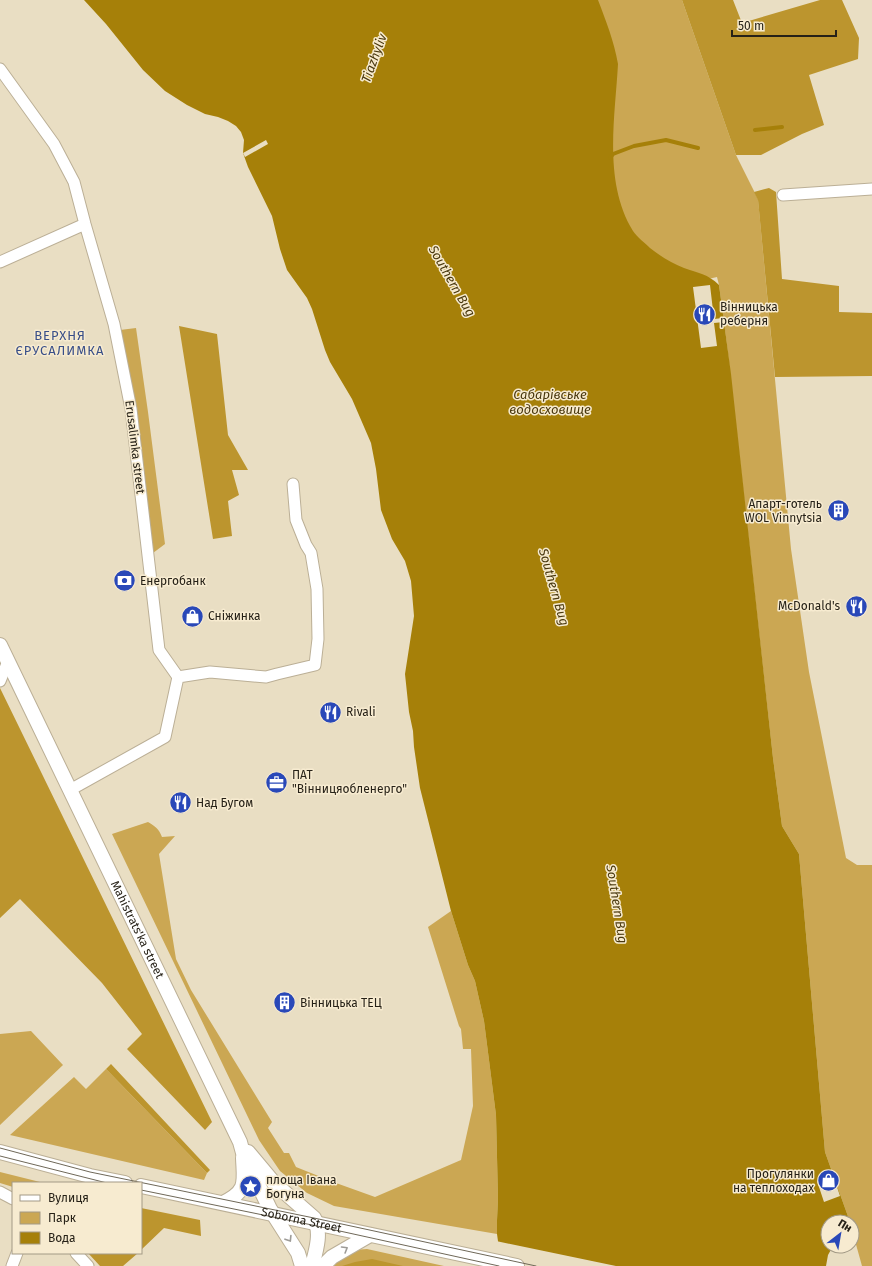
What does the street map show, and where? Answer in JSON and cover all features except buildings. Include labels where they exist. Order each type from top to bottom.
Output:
[{"type":"street","name":"Erusalimka street","points":[[0,69],[54,144],[74,182],[114,324],[132,409],[160,650],[178,677]]},
{"type":"street","points":[[783,195],[872,189]]},
{"type":"street","points":[[0,262],[85,224]]},
{"type":"street","points":[[70,790],[164,737],[178,677],[210,672],[266,677],[315,665],[318,639],[317,589],[311,553],[306,545],[296,520],[293,484]]},
{"type":"street","name":"Mahistrats'ka street","points":[[0,645],[272,1214],[298,1253],[302,1266]]},
{"type":"street","points":[[0,681],[8,661]]},
{"type":"street","points":[[223,1203],[236,1195],[242,1189],[244,1184],[241,1148]]},
{"type":"street","points":[[241,1148],[274,1183],[314,1218],[317,1223],[317,1244],[312,1266]]},
{"type":"street","points":[[0,1152],[90,1176],[120,1182]]},
{"type":"street","name":"Soborna Street","points":[[142,1186],[517,1266]]},
{"type":"street","points":[[0,1192],[12,1198]]},
{"type":"street","points":[[323,1266],[332,1257],[370,1235]]},
{"type":"street","points":[[12,1266],[17,1254]]},
{"type":"street","points":[[77,1254],[88,1266]]},
{"type":"green space","points":[[582,0],[682,0],[736,155],[758,199],[791,549],[809,672],[846,858],[857,865],[872,865],[872,1266],[862,1266],[859,1254],[860,1254],[860,1214],[847,1214],[825,1152],[799,854],[782,826],[773,758],[727,345],[717,277],[628,297]]},
{"type":"green space","points":[[136,328],[165,544],[153,553],[120,330]]},
{"type":"green space","points":[[148,822],[160,832],[162,837],[175,836],[159,854],[176,959],[191,990],[272,1122],[268,1128],[284,1153],[289,1153],[296,1167],[375,1197],[461,1160],[473,1106],[471,1049],[463,1049],[461,1029],[428,927],[451,911],[468,965],[475,981],[484,1021],[496,1115],[498,1199],[497,1234],[334,1206],[307,1193],[280,1171],[259,1140],[112,834]]},
{"type":"green space","points":[[31,1031],[63,1065],[0,1125],[0,1034]]},
{"type":"green space","points":[[106,1069],[207,1173],[204,1180],[10,1135],[74,1077],[86,1089]]},
{"type":"green space","points":[[0,1172],[40,1182],[12,1182],[12,1187],[0,1183]]},
{"type":"green space","points":[[367,1249],[444,1266],[325,1266],[354,1250]]},
{"type":"shaded area","points":[[682,0],[733,0],[742,23],[820,0],[842,0],[859,38],[858,59],[809,75],[824,125],[802,134],[761,155],[736,155]]},
{"type":"shaded area","points":[[769,188],[776,192],[782,279],[839,286],[839,312],[872,313],[872,376],[775,377],[758,200],[754,192]]},
{"type":"shaded area","points":[[179,326],[217,334],[228,435],[248,470],[232,470],[239,495],[228,501],[232,536],[213,539]]},
{"type":"shaded area","points":[[0,688],[212,1122],[205,1130],[127,1049],[142,1034],[102,983],[20,899],[0,918]]},
{"type":"shaded area","points":[[111,1064],[210,1170],[207,1173],[106,1069]]},
{"type":"shaded area","points":[[142,1208],[200,1220],[201,1236],[164,1228],[142,1249]]},
{"type":"shaded area","points":[[89,1254],[137,1254],[123,1266],[100,1266]]},
{"type":"shaded area","points":[[372,1259],[403,1266],[342,1266]]},
{"type":"water","name":"Сабарівське водосховище","points":[[84,0],[598,0],[612,39],[618,64],[613,149],[614,171],[624,212],[633,231],[654,251],[675,264],[707,276],[719,285],[731,374],[773,758],[782,826],[799,854],[825,1152],[847,1214],[820,1214],[820,1254],[829,1254],[826,1266],[501,1266],[497,1234],[498,1199],[496,1115],[484,1021],[475,981],[468,965],[451,911],[420,788],[405,674],[414,616],[411,581],[405,561],[392,539],[381,510],[371,443],[352,399],[330,362],[307,298],[287,270],[272,216],[248,167],[243,153],[244,140],[241,132],[236,126],[228,121],[205,114],[165,91],[143,70],[106,24]]},
{"type":"pier","points":[[266,140],[268,144],[245,157],[243,153]]},
{"type":"pier","name":"Вінницька реберня","points":[[710,285],[714,319],[723,318],[724,322],[714,323],[717,346],[701,348],[693,287]]},
{"type":"pier","points":[[833,1175],[840,1196],[824,1202],[817,1181]]},
{"type":"pier","points":[[496,1241],[616,1266],[499,1266]]},
{"type":"waterway","points":[[755,130],[782,127]]},
{"type":"waterway","points":[[610,158],[613,154],[634,146],[666,140],[698,148]]},
{"type":"tram line","points":[[0,1148],[90,1172],[139,1182]]},
{"type":"tram line","points":[[0,1156],[103,1182]]},
{"type":"tram line","points":[[142,1183],[536,1266]]},
{"type":"tram line","points":[[142,1190],[317,1226],[499,1266]]},
{"type":"place","name":"Вінницька реберня","points":[[705,314]]},
{"type":"place","name":"Апарт-готель WOL Vinnytsia","points":[[838,511]]},
{"type":"place","name":"Енергобанк","points":[[125,581]]},
{"type":"place","name":"McDonald's","points":[[856,606]]},
{"type":"place","name":"Сніжинка","points":[[192,616]]},
{"type":"place","name":"Rivali","points":[[330,712]]},
{"type":"place","name":"ПАТ \"Вінницяобленерго\"","points":[[277,782]]},
{"type":"place","name":"Над Бугом","points":[[181,803]]},
{"type":"place","name":"Вінницька ТЕЦ","points":[[284,1003]]},
{"type":"place","name":"Прогулянки на теплоходах","points":[[829,1181]]},
{"type":"place","name":"площа Івана Богуна","points":[[251,1187]]},
{"type":"district","name":"ВЕРХНЯ ЄРУСАЛИМКА","points":[[60,342]]},
{"type":"water label","name":"Tiazhyliv","points":[[374,58]]},
{"type":"water label","name":"Southern Bug","points":[[452,281]]},
{"type":"water label","name":"Southern Bug","points":[[554,587]]},
{"type":"water label","name":"Southern Bug","points":[[617,904]]}]
